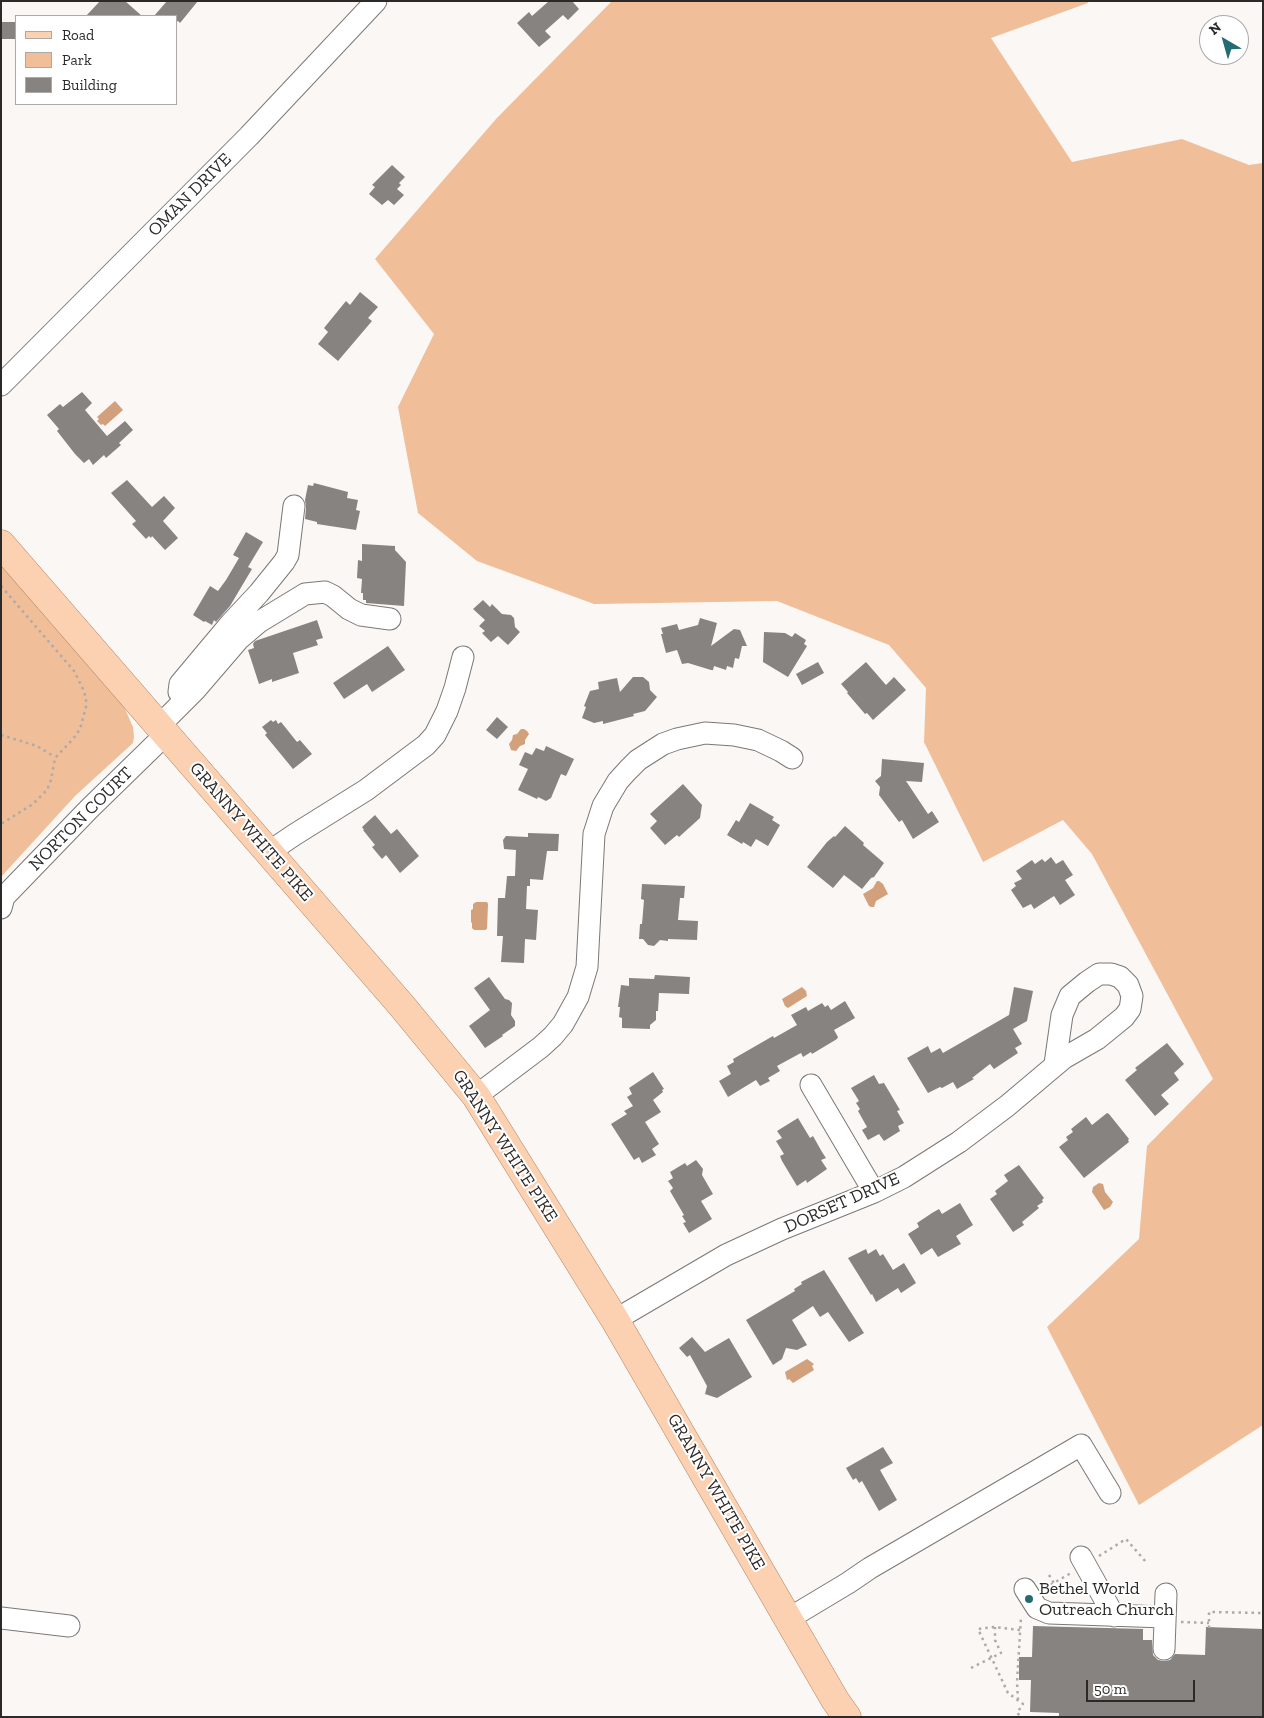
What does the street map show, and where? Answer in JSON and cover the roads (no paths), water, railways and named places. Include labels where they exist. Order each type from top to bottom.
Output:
[{"type":"main road","name":"GRANNY WHITE PIKE","points":[[1,544],[402,1006],[476,1096],[615,1320],[788,1620],[847,1717]]},
{"type":"street","name":"OMAN DRIVE","points":[[1,385],[249,136],[376,1]]},
{"type":"street","points":[[186,699],[179,692],[180,684],[259,593],[288,555],[294,506]]},
{"type":"street","name":"NORTON COURT","points":[[1,908],[4,897],[162,730],[228,650],[267,617],[304,594],[324,592],[333,596],[361,616],[390,619]]},
{"type":"street","points":[[269,852],[294,834],[366,790],[426,746],[435,735],[447,710],[463,657]]},
{"type":"street","points":[[476,1096],[542,1047],[553,1036],[571,1011],[578,997],[587,967],[594,834],[603,806],[618,780],[638,760],[663,744],[705,733],[734,735],[758,740],[769,744],[792,758]]},
{"type":"street","name":"DORSET DRIVE","points":[[615,1320],[744,1246],[874,1192],[904,1177],[959,1142],[1008,1106],[1056,1064]]},
{"type":"street","points":[[810,1085],[874,1192]]},
{"type":"street","points":[[788,1620],[870,1568],[1082,1445],[1110,1492]]},
{"type":"street","points":[[1081,1557],[1114,1616]]},
{"type":"street","points":[[1024,1589],[1032,1604],[1042,1611],[1059,1614],[1165,1617]]},
{"type":"street","points":[[1164,1649],[1166,1594]]},
{"type":"street","points":[[1,1618],[69,1626]]},
{"type":"place","name":"Bethel World Outreach Church","points":[[1029,1599]]}]
